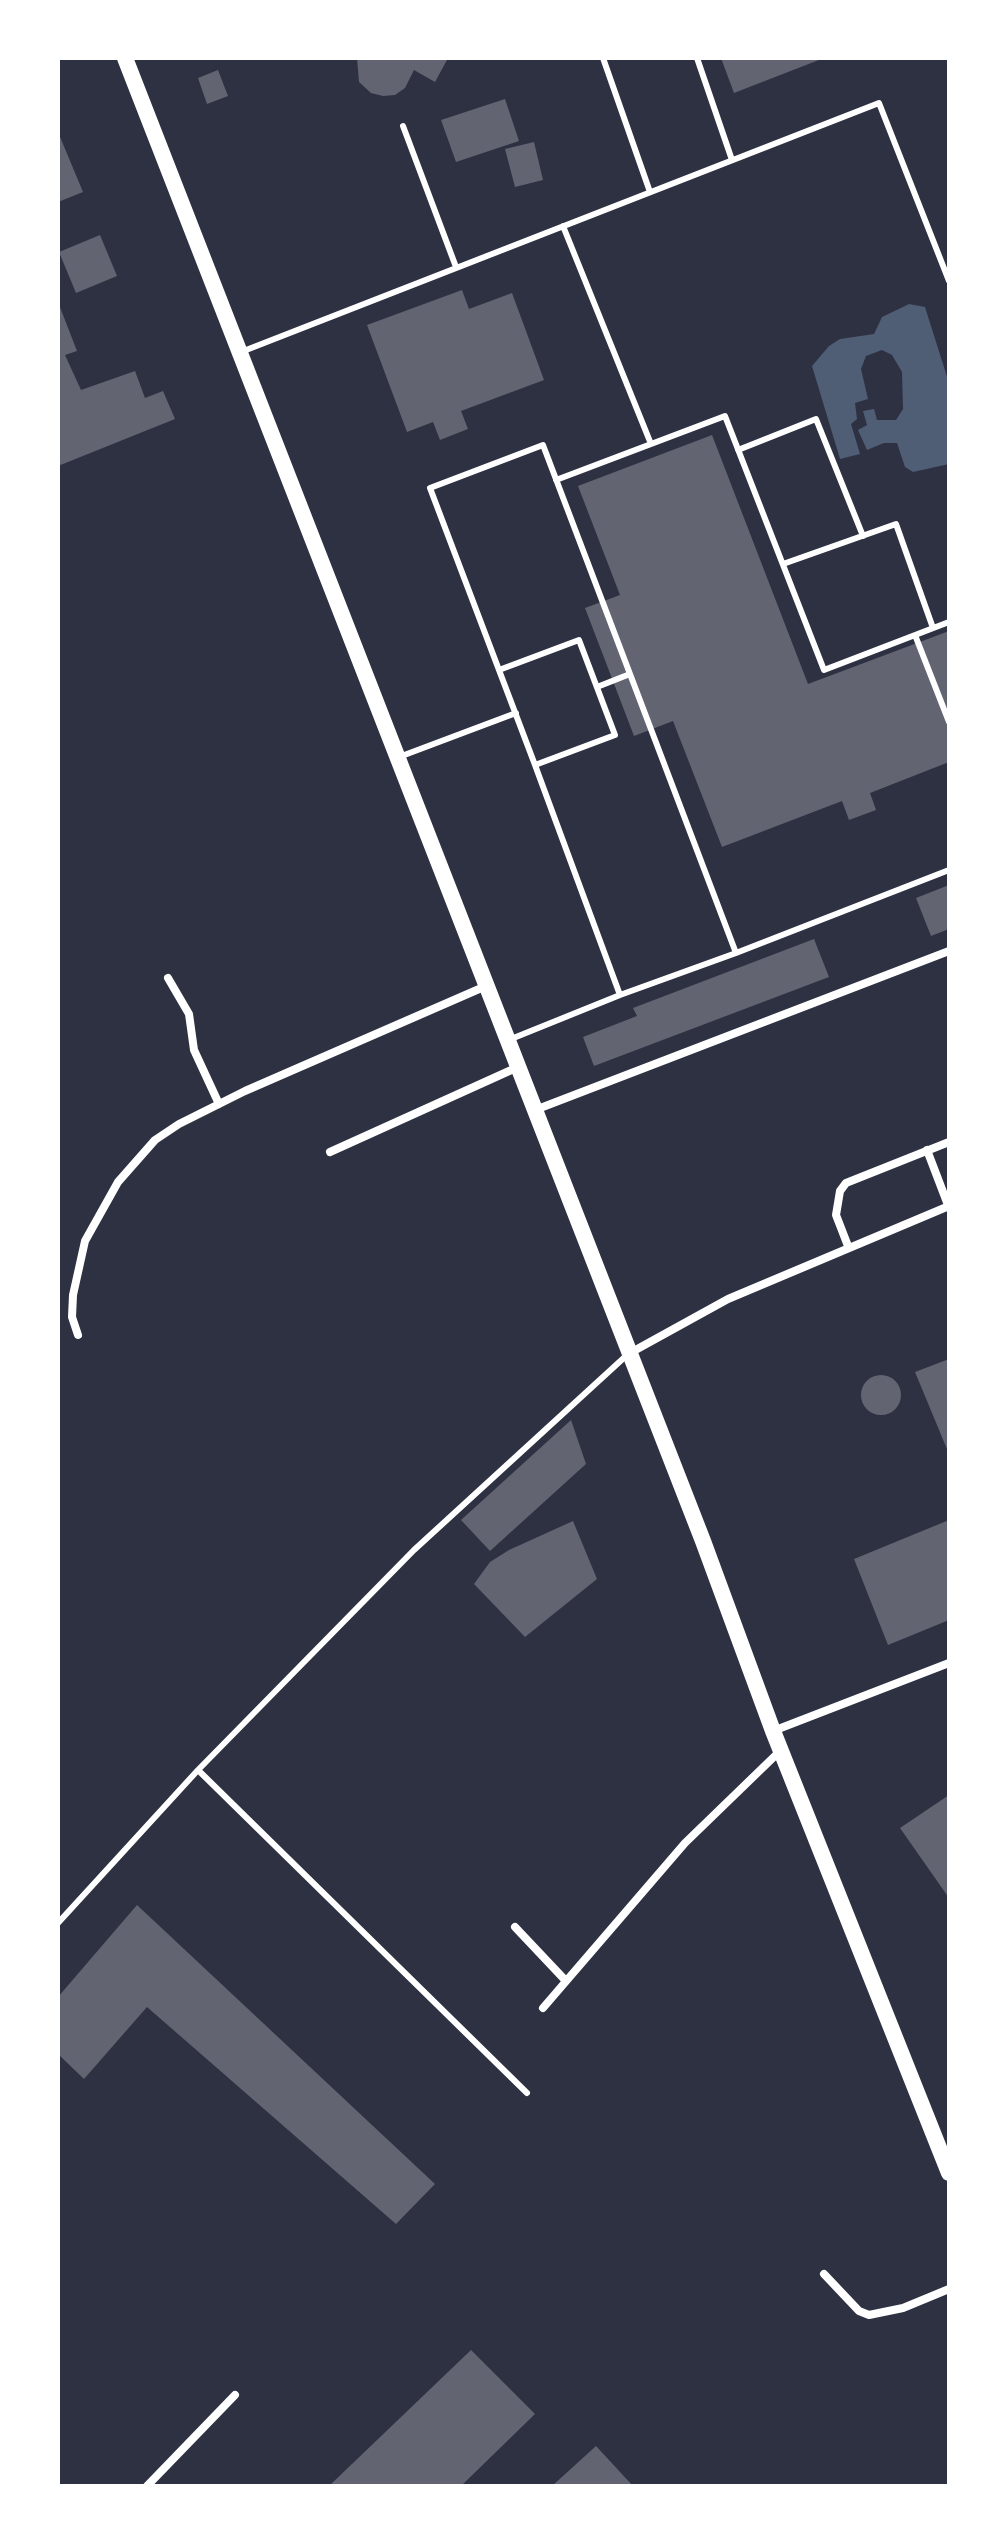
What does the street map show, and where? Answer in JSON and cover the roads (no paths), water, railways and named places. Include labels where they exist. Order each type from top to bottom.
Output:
[{"type":"main road","points":[[125,58],[630,1354],[773,1731],[949,2173]]},
{"type":"street","points":[[534,1110],[949,951]]},
{"type":"street","points":[[168,978],[189,1014],[194,1050],[219,1104]]},
{"type":"street","points":[[78,1335],[72,1317],[75,1274],[85,1241],[103,1204],[131,1163],[155,1140],[219,1104],[486,986]]},
{"type":"street","points":[[330,1152],[518,1067]]},
{"type":"street","points":[[848,1246],[836,1215],[840,1191],[846,1183],[949,1142]]},
{"type":"street","points":[[630,1354],[728,1299],[949,1206],[927,1150]]},
{"type":"street","points":[[773,1731],[949,1663]]},
{"type":"street","points":[[543,2008],[685,1843],[781,1750]]},
{"type":"street","points":[[515,1927],[566,1981]]},
{"type":"street","points":[[824,2274],[859,2311],[869,2315],[903,2308],[949,2289]]},
{"type":"street","points":[[147,2486],[235,2395]]},
{"type":"lane","points":[[603,58],[650,192]]},
{"type":"lane","points":[[697,58],[732,160]]},
{"type":"lane","points":[[240,352],[879,103],[949,281]]},
{"type":"lane","points":[[403,126],[456,267]]},
{"type":"lane","points":[[563,226],[651,444]]},
{"type":"lane","points":[[556,480],[725,416],[824,670],[949,622]]},
{"type":"lane","points":[[738,450],[816,419],[863,536]]},
{"type":"lane","points":[[620,995],[430,488],[543,445],[736,953]]},
{"type":"lane","points":[[783,564],[896,524],[933,628]]},
{"type":"lane","points":[[915,635],[949,722]]},
{"type":"lane","points":[[499,670],[579,640],[597,687],[615,735],[535,765]]},
{"type":"lane","points":[[597,687],[630,674]]},
{"type":"lane","points":[[398,758],[516,713]]},
{"type":"lane","points":[[508,1041],[949,870]]},
{"type":"lane","points":[[58,1923],[198,1770],[414,1550],[630,1354]]},
{"type":"lane","points":[[198,1770],[527,2093]]},
{"type":"water","points":[[909,304],[925,307],[949,383],[949,464],[913,472],[905,467],[897,443],[884,443],[867,450],[858,430],[867,425],[863,411],[874,409],[877,420],[896,420],[903,409],[902,372],[892,355],[882,350],[866,356],[861,369],[868,399],[855,403],[857,419],[851,424],[860,454],[840,459],[812,366],[829,346],[840,339],[874,334],[882,317]]}]
